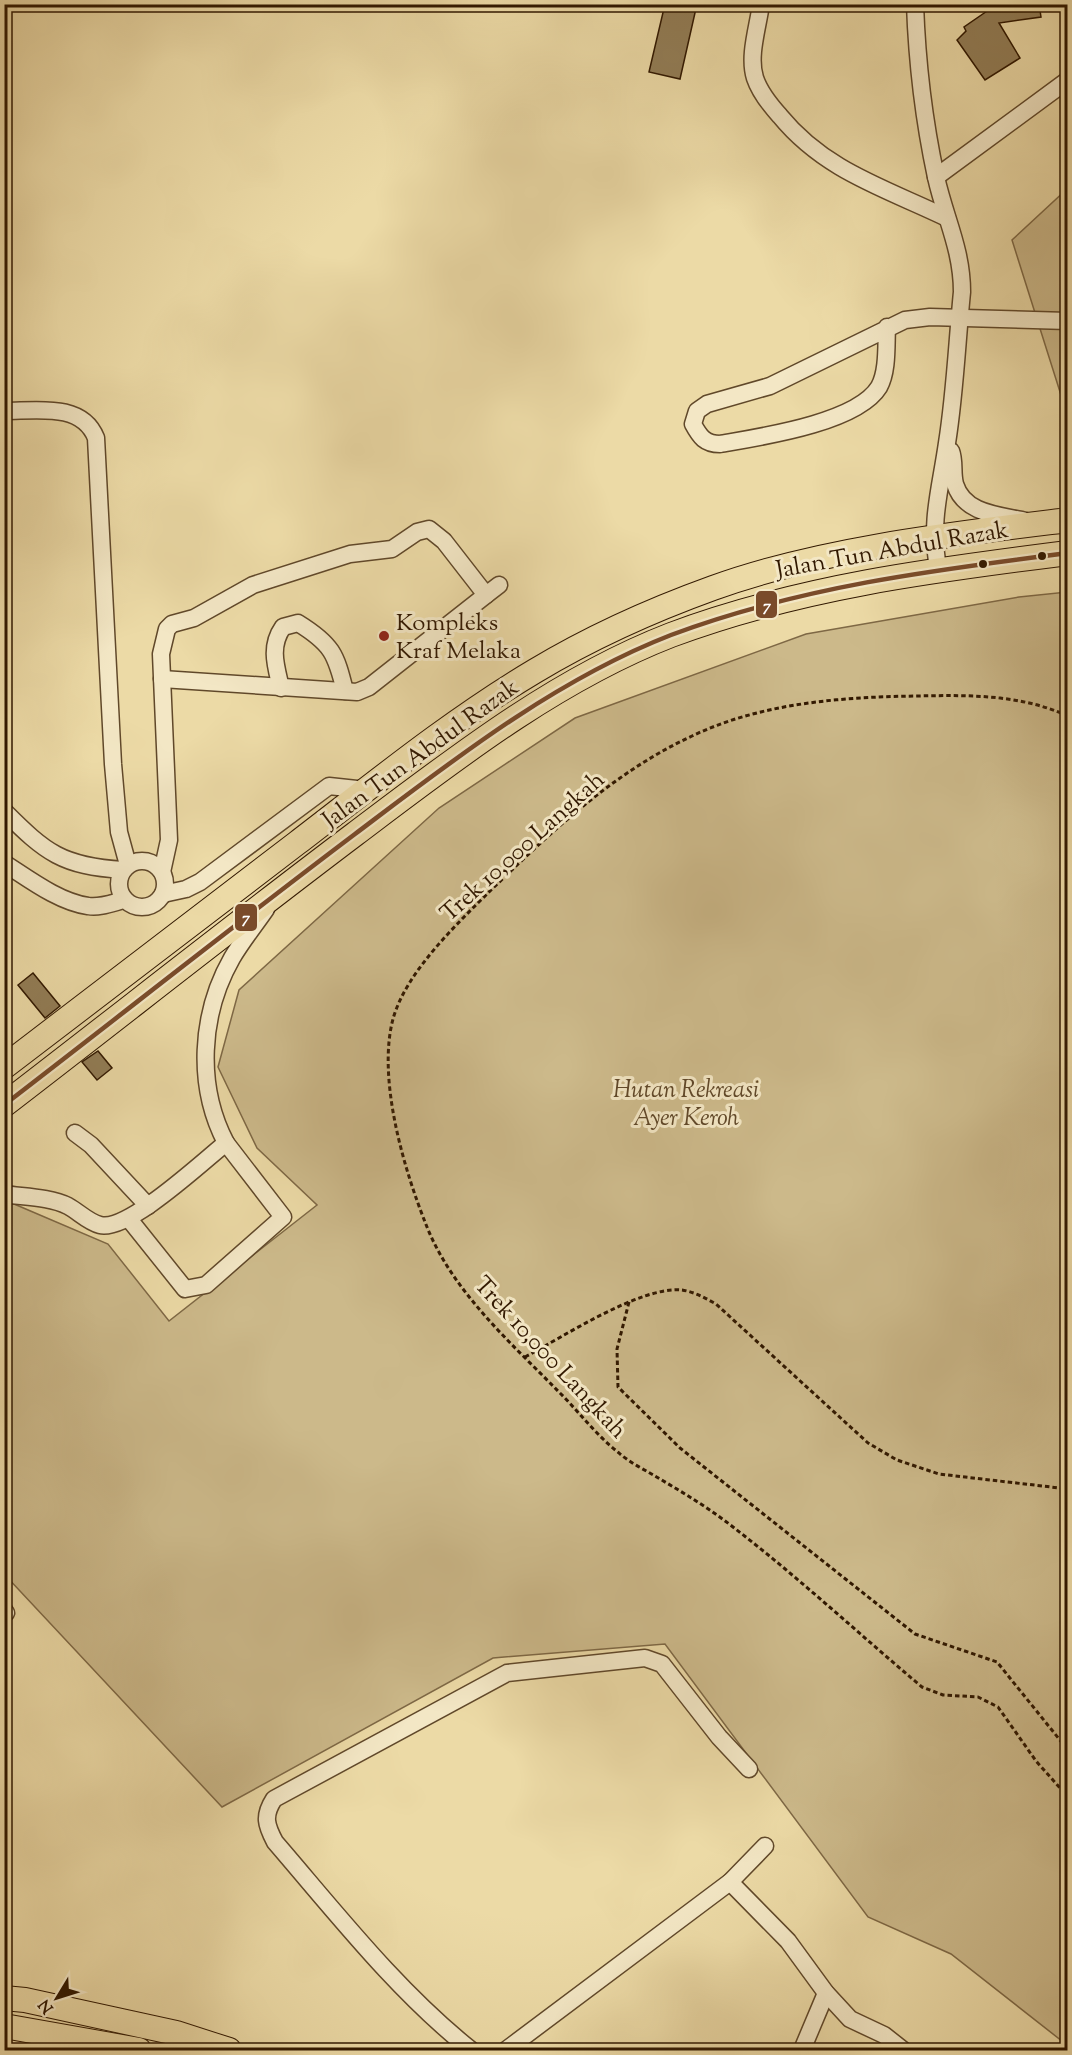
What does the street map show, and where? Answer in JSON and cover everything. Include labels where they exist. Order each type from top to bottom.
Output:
[{"type":"highway","name":"Jalan Tun Abdul Razak","points":[[4,1067],[366,790],[490,699],[537,670],[637,620],[714,588],[764,572],[811,560],[933,539],[1068,520]]},
{"type":"highway","name":"Jalan Tun Abdul Razak","points":[[4,1105],[461,754],[560,690],[600,668],[669,636],[759,606],[836,586],[1068,553]]},
{"type":"highway","points":[[4,1998],[25,2000],[176,2033],[229,2050]]},
{"type":"highway","points":[[4,2026],[139,2050]]},
{"type":"street","points":[[760,4],[753,57],[754,76],[761,92],[790,129],[814,151],[846,172],[947,218]]},
{"type":"street","points":[[915,4],[922,94],[936,177],[947,218],[957,243],[962,269],[948,442],[936,498],[933,539],[938,570]]},
{"type":"street","points":[[936,177],[1068,80]]},
{"type":"street","points":[[888,327],[880,385],[872,396],[860,405],[784,433],[720,444],[709,444],[700,436],[693,424],[697,411],[707,404],[770,386],[817,365],[888,327],[905,320],[930,317],[959,320],[1068,321]]},
{"type":"street","points":[[4,411],[55,411],[80,416],[93,429],[96,438],[113,764],[119,832],[126,867],[118,885],[124,900],[130,905],[145,908],[159,901],[165,887],[162,872],[169,840],[162,679],[161,654],[167,629],[172,624],[194,618],[253,585],[350,554],[392,549],[417,532],[429,529],[444,541],[492,590],[369,687],[357,692],[162,679]]},
{"type":"street","points":[[948,442],[953,457],[955,483],[965,501],[981,511],[1036,524]]},
{"type":"street","points":[[281,688],[273,653],[275,639],[283,627],[298,623],[329,645],[338,664],[345,692]]},
{"type":"street","points":[[163,894],[186,889],[200,882],[329,786],[366,790]]},
{"type":"street","points":[[4,811],[34,840],[54,855],[79,864],[126,867],[143,861],[157,866],[162,872]]},
{"type":"street","points":[[4,863],[36,884],[87,906],[102,906],[124,900]]},
{"type":"street","points":[[129,1219],[185,1289],[206,1285],[282,1217],[226,1143],[219,1130],[204,1048],[211,1015],[232,958],[275,896]]},
{"type":"street","points":[[75,1133],[91,1145],[148,1206]]},
{"type":"street","points":[[4,1194],[68,1206],[93,1223],[115,1226],[148,1206],[226,1143]]},
{"type":"street","points":[[471,2050],[430,2016],[402,1987],[275,1842],[266,1825],[266,1811],[274,1799],[507,1673],[645,1658],[662,1664],[718,1737],[749,1769]]},
{"type":"street","points":[[506,2050],[730,1882],[765,1846]]},
{"type":"street","points":[[730,1882],[788,1941],[826,1993],[850,2019],[884,2035],[903,2050]]},
{"type":"street","points":[[802,2050],[826,1993]]},
{"type":"path","name":"Trek 10,000 Langkah","points":[[1068,716],[1022,700],[964,695],[867,697],[820,701],[735,719],[684,740],[616,781],[569,818],[457,923],[405,992],[394,1016],[388,1045],[388,1090],[416,1198],[428,1232],[459,1282],[492,1324],[620,1455],[689,1496],[733,1527],[922,1687],[943,1695],[978,1697],[998,1707],[1036,1761],[1068,1797]]},
{"type":"path","points":[[525,1357],[629,1302],[664,1291],[683,1290],[700,1294],[716,1304],[868,1443],[897,1460],[939,1474],[1068,1489]]},
{"type":"path","points":[[629,1302],[617,1349],[618,1387],[680,1448],[915,1634],[997,1662],[1068,1750]]},
{"type":"green space","points":[[353,5],[414,5],[376,10]]},
{"type":"green space","points":[[1067,189],[1067,414],[1012,240]]},
{"type":"green space","name":"Hutan Rekreasi Ayer Keroh","points":[[1067,592],[1067,2045],[951,1954],[868,1917],[665,1644],[493,1658],[222,1807],[5,1575],[5,1203],[7,1201],[108,1244],[169,1321],[317,1205],[257,1148],[218,1067],[239,990],[439,808],[575,718],[806,634],[1019,597]]},
{"type":"building","points":[[665,4],[697,4],[680,79],[649,72]]},
{"type":"building","points":[[989,4],[1039,4],[1041,17],[999,23],[1020,58],[985,80],[957,40],[966,31],[964,27],[990,9]]},
{"type":"building","points":[[33,973],[60,1006],[45,1018],[18,985]]},
{"type":"building","points":[[98,1051],[112,1068],[97,1080],[82,1062]]},
{"type":"transit line","name":"7","points":[[4,1105],[267,901],[467,750],[546,698],[628,653],[719,618],[817,592],[967,566],[1068,553]]},
{"type":"place","name":"Kompleks Kraf Melaka","points":[[384,636]]}]
